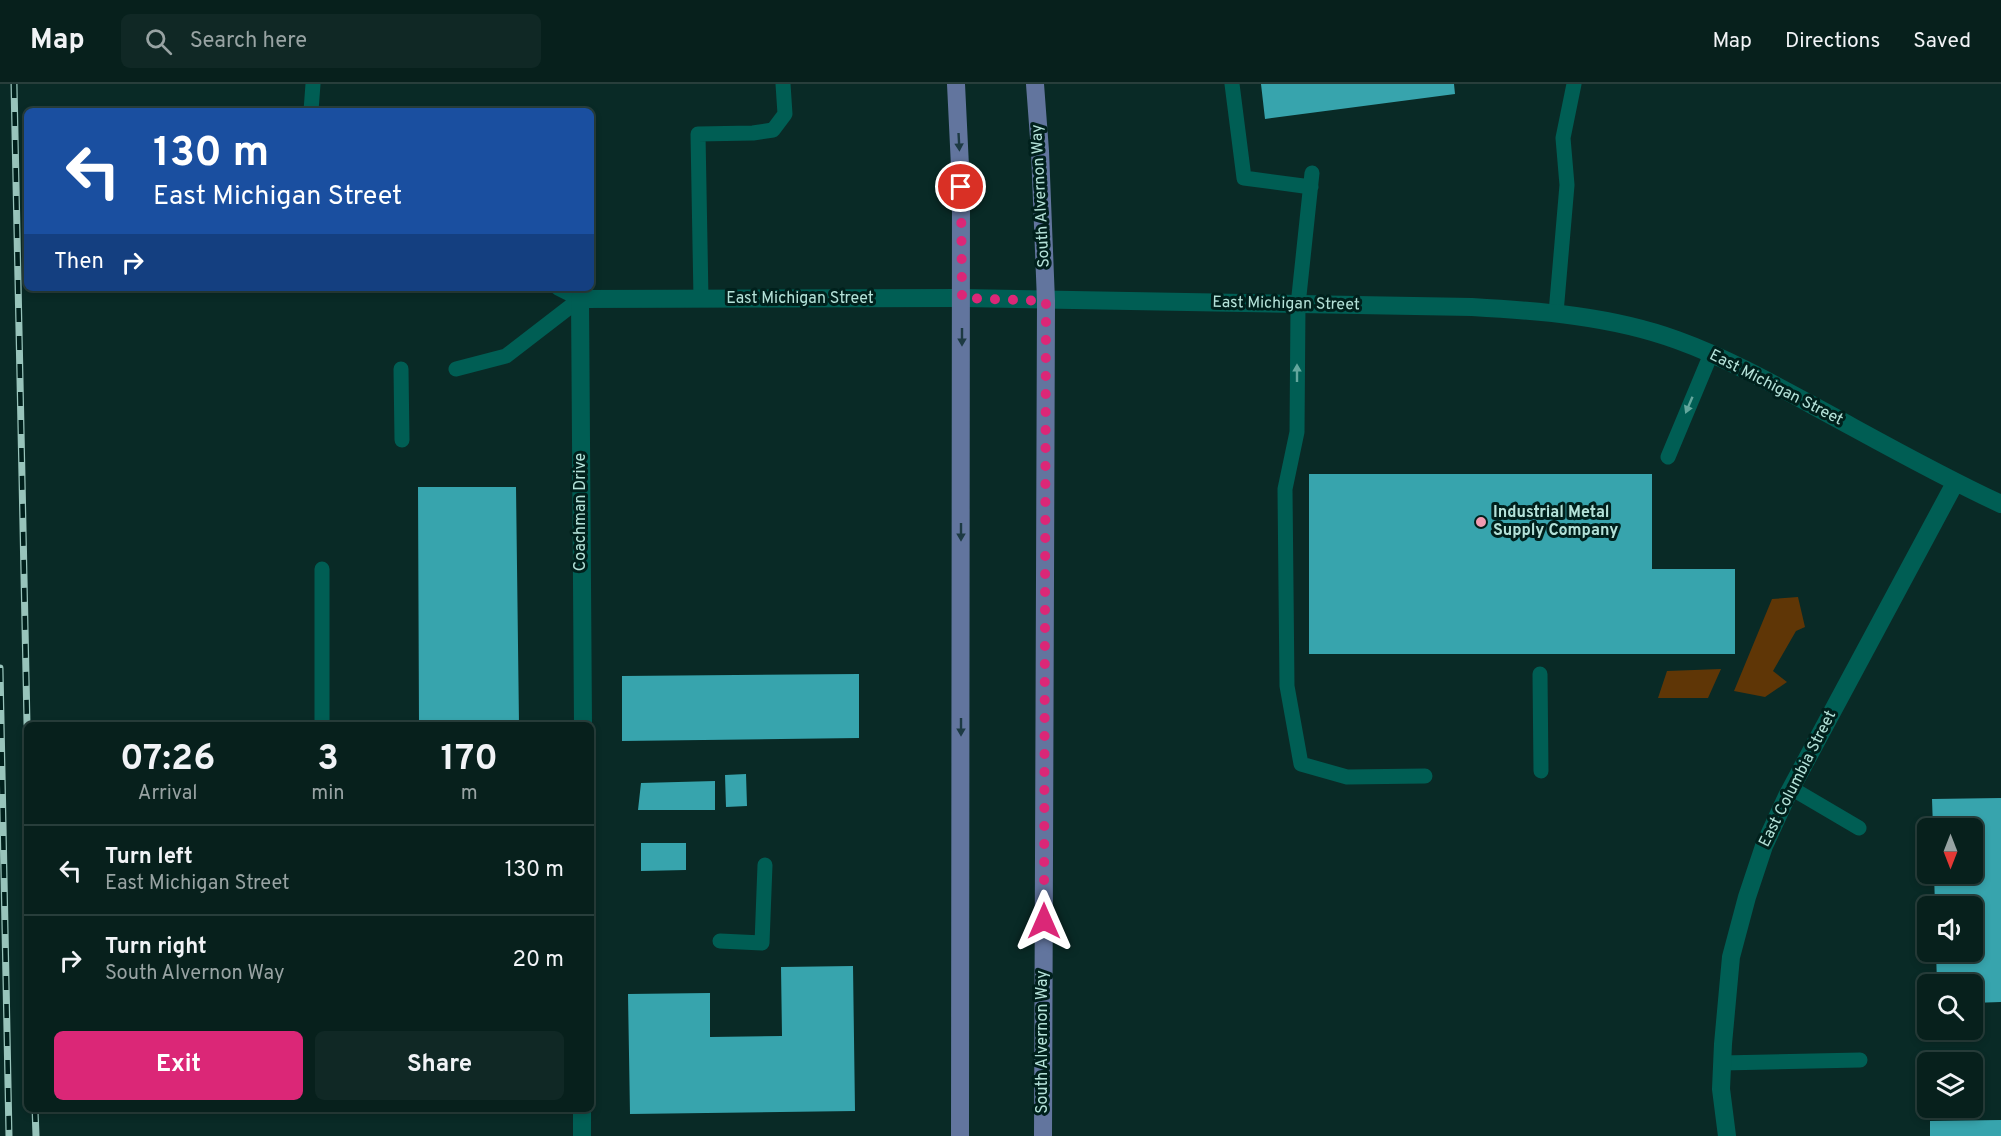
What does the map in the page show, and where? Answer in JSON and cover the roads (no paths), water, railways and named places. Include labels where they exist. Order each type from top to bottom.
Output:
[{"type":"main road","points":[[956,84],[961,187],[962,298],[960,1136]]},
{"type":"main road","name":"South Alvernon Way","points":[[1035,84],[1046,301],[1043,1136]]},
{"type":"street","name":"East Michigan Street","points":[[580,300],[962,298],[1472,307],[1557,313],[1623,325],[1677,340],[1744,368],[1955,483],[2001,504]]},
{"type":"street","name":"Coachman Drive","points":[[580,300],[583,722]]},
{"type":"street","name":"East Columbia Street","points":[[1727,1136],[1721,1089],[1731,957],[1764,846],[1791,788],[1955,483]]},
{"type":"street","points":[[582,1112],[582,1136]]},
{"type":"lane","points":[[311,108],[312,84]]},
{"type":"lane","points":[[701,299],[698,134],[753,133],[773,130],[784,114],[783,84]]},
{"type":"lane","points":[[1232,84],[1244,178],[1312,180],[1298,305],[1297,432],[1285,489],[1287,686],[1301,764],[1347,777],[1425,776]]},
{"type":"lane","points":[[1557,313],[1566,185],[1563,138],[1574,84]]},
{"type":"lane","points":[[456,369],[507,356],[580,300],[564,291]]},
{"type":"lane","points":[[1668,457],[1711,354]]},
{"type":"lane","points":[[401,369],[402,440]]},
{"type":"lane","points":[[322,569],[322,722]]},
{"type":"lane","points":[[1540,674],[1541,771]]},
{"type":"lane","points":[[1791,788],[1859,828]]},
{"type":"lane","points":[[720,941],[762,943],[765,865]]},
{"type":"lane","points":[[1722,1063],[1860,1060]]},
{"type":"railway","points":[[14,84],[27,722]]},
{"type":"railway","points":[[0,668],[9,1136]]},
{"type":"railway","points":[[35,1112],[36,1136]]},
{"type":"place","name":"Industrial Metal Supply Company","points":[[1481,522]]}]
